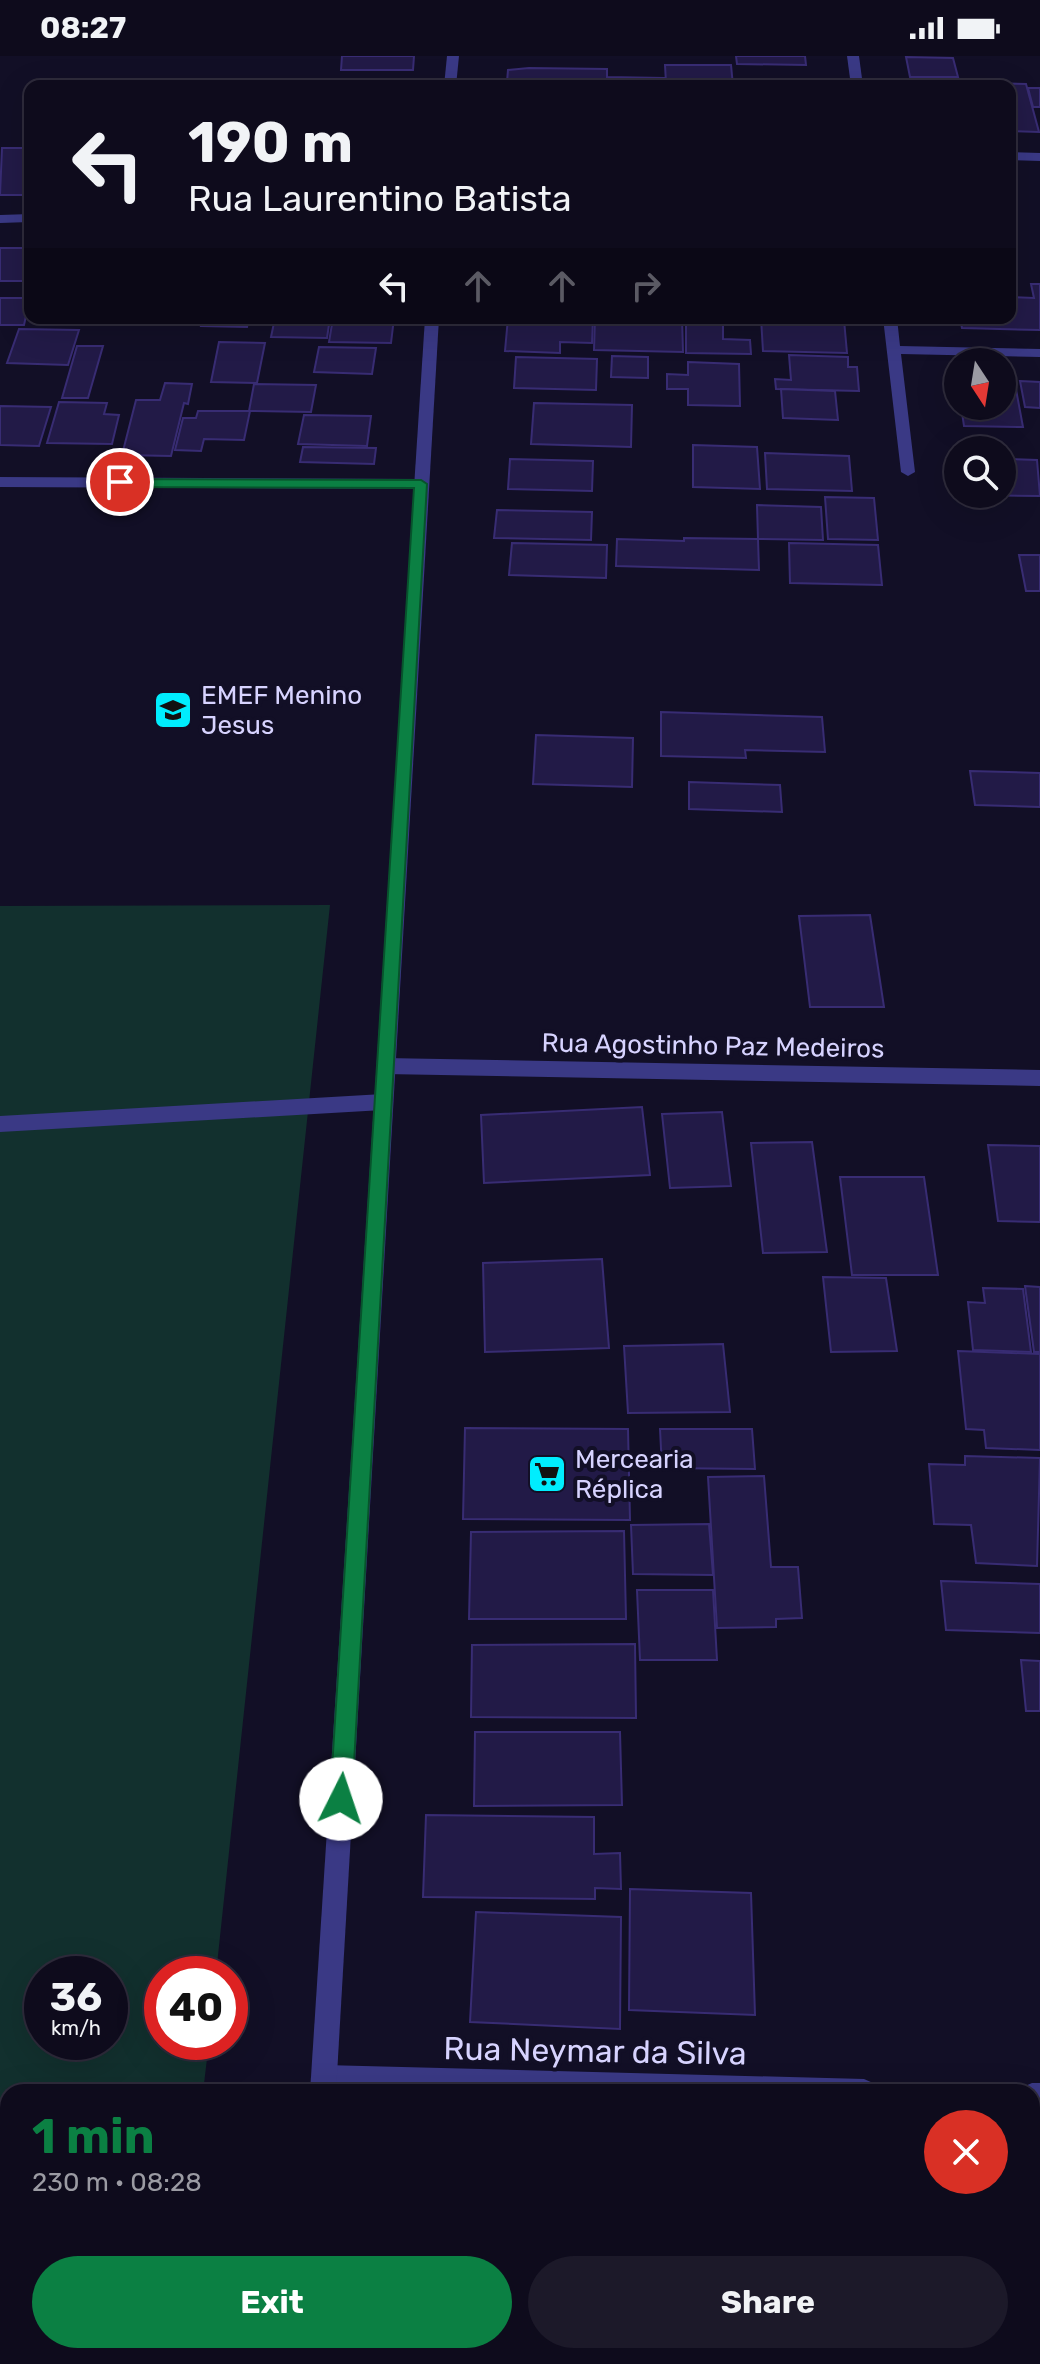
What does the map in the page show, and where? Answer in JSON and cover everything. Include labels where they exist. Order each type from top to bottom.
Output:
[{"type":"street","points":[[451,80],[453,56]]},
{"type":"street","points":[[853,56],[856,80]]},
{"type":"street","points":[[1016,156],[1040,157]]},
{"type":"street","points":[[0,219],[24,218]]},
{"type":"street","points":[[324,2084],[432,324]]},
{"type":"street","points":[[891,324],[908,472]]},
{"type":"street","points":[[894,350],[1040,353]]},
{"type":"street","points":[[0,482],[421,484]]},
{"type":"street","name":"Rua Agostinho Paz Medeiros","points":[[385,1066],[1040,1078]]},
{"type":"street","points":[[0,1124],[383,1102]]},
{"type":"green space","points":[[330,905],[218,1956],[144,1956],[144,2060],[207,2060],[204,2084],[0,2084],[0,906]]},
{"type":"building","points":[[342,56],[414,56],[413,70],[341,70]]},
{"type":"building","points":[[736,56],[805,56],[806,65],[737,64]]},
{"type":"building","points":[[906,57],[953,58],[958,77],[910,77]]},
{"type":"building","points":[[665,65],[731,65],[732,80],[666,80]]},
{"type":"building","points":[[607,69],[607,77],[664,80],[507,80],[508,70]]},
{"type":"building","points":[[336,79],[404,79],[404,80]]},
{"type":"building","points":[[1016,84],[1026,84],[1039,132],[1016,131]]},
{"type":"building","points":[[1028,88],[1040,88],[1040,107],[1033,107]]},
{"type":"building","points":[[2,148],[24,148],[24,195],[0,195]]},
{"type":"building","points":[[0,248],[24,248],[24,281],[0,281]]},
{"type":"building","points":[[1031,284],[1040,284],[1040,330],[962,328],[961,324],[1016,324],[1016,297],[1034,298]]},
{"type":"building","points":[[0,298],[24,298],[24,325],[0,325]]},
{"type":"building","points":[[202,324],[248,324],[247,327]]},
{"type":"building","points":[[274,324],[329,324],[327,338],[271,337]]},
{"type":"building","points":[[332,324],[393,324],[391,343],[329,342]]},
{"type":"building","points":[[507,324],[593,324],[592,343],[560,342],[560,353],[505,351]]},
{"type":"building","points":[[595,324],[682,324],[683,352],[594,350]]},
{"type":"building","points":[[686,324],[723,324],[723,339],[750,340],[751,354],[686,353]]},
{"type":"building","points":[[761,324],[844,324],[847,353],[763,351]]},
{"type":"building","points":[[19,329],[79,330],[68,365],[7,363]]},
{"type":"building","points":[[219,342],[265,343],[257,383],[211,382]]},
{"type":"building","points":[[77,346],[103,346],[88,398],[62,398]]},
{"type":"building","points":[[319,347],[376,348],[372,374],[314,372]]},
{"type":"building","points":[[789,355],[848,357],[848,367],[857,367],[859,391],[776,389],[775,379],[791,380]]},
{"type":"building","points":[[612,356],[648,357],[648,378],[611,377]]},
{"type":"building","points":[[516,357],[597,359],[596,390],[514,388]]},
{"type":"building","points":[[688,362],[739,364],[740,406],[688,405],[688,389],[667,389],[667,374],[688,375]]},
{"type":"building","points":[[1020,381],[1040,382],[1040,408],[1025,407]]},
{"type":"building","points":[[165,383],[192,384],[171,456],[122,455],[136,400],[160,400]]},
{"type":"building","points":[[254,384],[316,385],[311,412],[249,411]]},
{"type":"building","points":[[781,389],[835,391],[838,420],[783,418]]},
{"type":"building","points":[[1016,389],[1023,427],[964,426],[963,420],[1016,420]]},
{"type":"building","points":[[59,402],[107,403],[104,414],[119,415],[112,444],[47,443]]},
{"type":"building","points":[[534,403],[632,405],[631,447],[531,444]]},
{"type":"building","points":[[0,406],[51,407],[39,446],[0,445]]},
{"type":"building","points":[[198,411],[250,411],[244,440],[204,439],[201,451],[175,450],[183,418],[196,418]]},
{"type":"building","points":[[304,415],[371,416],[367,446],[298,444]]},
{"type":"building","points":[[693,445],[757,447],[760,489],[693,487]]},
{"type":"building","points":[[303,447],[376,448],[374,464],[300,462]]},
{"type":"building","points":[[765,453],[849,456],[852,491],[767,489]]},
{"type":"building","points":[[510,459],[593,461],[592,491],[508,489]]},
{"type":"building","points":[[1016,459],[1037,460],[1040,496],[1016,496]]},
{"type":"building","points":[[825,497],[874,498],[878,540],[828,539]]},
{"type":"building","points":[[757,505],[821,507],[823,540],[758,539]]},
{"type":"building","points":[[497,510],[592,512],[591,540],[494,538]]},
{"type":"building","points":[[684,538],[758,539],[759,570],[616,566],[617,539],[684,541]]},
{"type":"building","points":[[512,543],[607,545],[606,578],[509,575]]},
{"type":"building","points":[[789,543],[878,545],[882,585],[790,583]]},
{"type":"building","points":[[1019,555],[1040,555],[1040,591],[1026,591]]},
{"type":"building","points":[[661,712],[822,717],[825,752],[745,750],[746,758],[661,756]]},
{"type":"building","points":[[536,735],[633,738],[632,787],[533,784]]},
{"type":"building","points":[[970,771],[1040,773],[1040,807],[975,805]]},
{"type":"building","points":[[689,782],[780,785],[782,812],[689,809]]},
{"type":"building","points":[[870,915],[884,1007],[810,1007],[799,916]]},
{"type":"building","points":[[642,1107],[650,1175],[484,1183],[481,1115]]},
{"type":"building","points":[[722,1112],[731,1186],[670,1188],[662,1114]]},
{"type":"building","points":[[812,1142],[827,1252],[763,1253],[751,1143]]},
{"type":"building","points":[[988,1145],[1040,1146],[1040,1222],[998,1221]]},
{"type":"building","points":[[840,1177],[924,1177],[938,1275],[852,1275]]},
{"type":"building","points":[[602,1259],[609,1348],[485,1352],[483,1263]]},
{"type":"building","points":[[823,1277],[886,1278],[897,1351],[831,1352]]},
{"type":"building","points":[[1025,1286],[1040,1287],[1040,1352],[1034,1352]]},
{"type":"building","points":[[983,1288],[1023,1289],[1031,1352],[973,1350],[968,1302],[985,1303]]},
{"type":"building","points":[[723,1344],[730,1412],[628,1413],[624,1346]]},
{"type":"building","points":[[958,1351],[1040,1354],[1040,1450],[986,1448],[984,1430],[966,1429]]},
{"type":"building","name":"Mercearia Réplica","points":[[465,1428],[628,1429],[630,1520],[463,1519]]},
{"type":"building","points":[[660,1429],[752,1429],[755,1469],[662,1468]]},
{"type":"building","points":[[965,1456],[1040,1458],[1037,1566],[976,1563],[971,1525],[934,1524],[929,1464],[965,1465]]},
{"type":"building","points":[[764,1476],[771,1567],[798,1567],[802,1618],[776,1619],[776,1627],[717,1628],[708,1477]]},
{"type":"building","points":[[709,1524],[713,1575],[633,1574],[631,1525]]},
{"type":"building","points":[[624,1531],[626,1619],[469,1619],[471,1532]]},
{"type":"building","points":[[941,1581],[1040,1584],[1040,1633],[946,1630]]},
{"type":"building","points":[[637,1590],[713,1590],[717,1660],[640,1660]]},
{"type":"building","points":[[635,1644],[636,1718],[471,1717],[472,1645]]},
{"type":"building","points":[[1021,1660],[1040,1661],[1040,1711],[1026,1711]]},
{"type":"building","points":[[475,1732],[620,1732],[622,1805],[474,1806]]},
{"type":"building","points":[[426,1815],[594,1817],[594,1854],[620,1853],[621,1889],[595,1888],[595,1899],[423,1897]]},
{"type":"building","points":[[630,1889],[751,1893],[755,2015],[629,2010]]},
{"type":"building","points":[[476,1912],[621,1917],[620,2029],[470,2022]]},
{"type":"place","name":"EMEF Menino Jesus","points":[[173,710]]},
{"type":"place","name":"Mercearia Réplica","points":[[547,1474]]},
{"type":"route","points":[[120,482],[421,484],[341,1799]]}]
